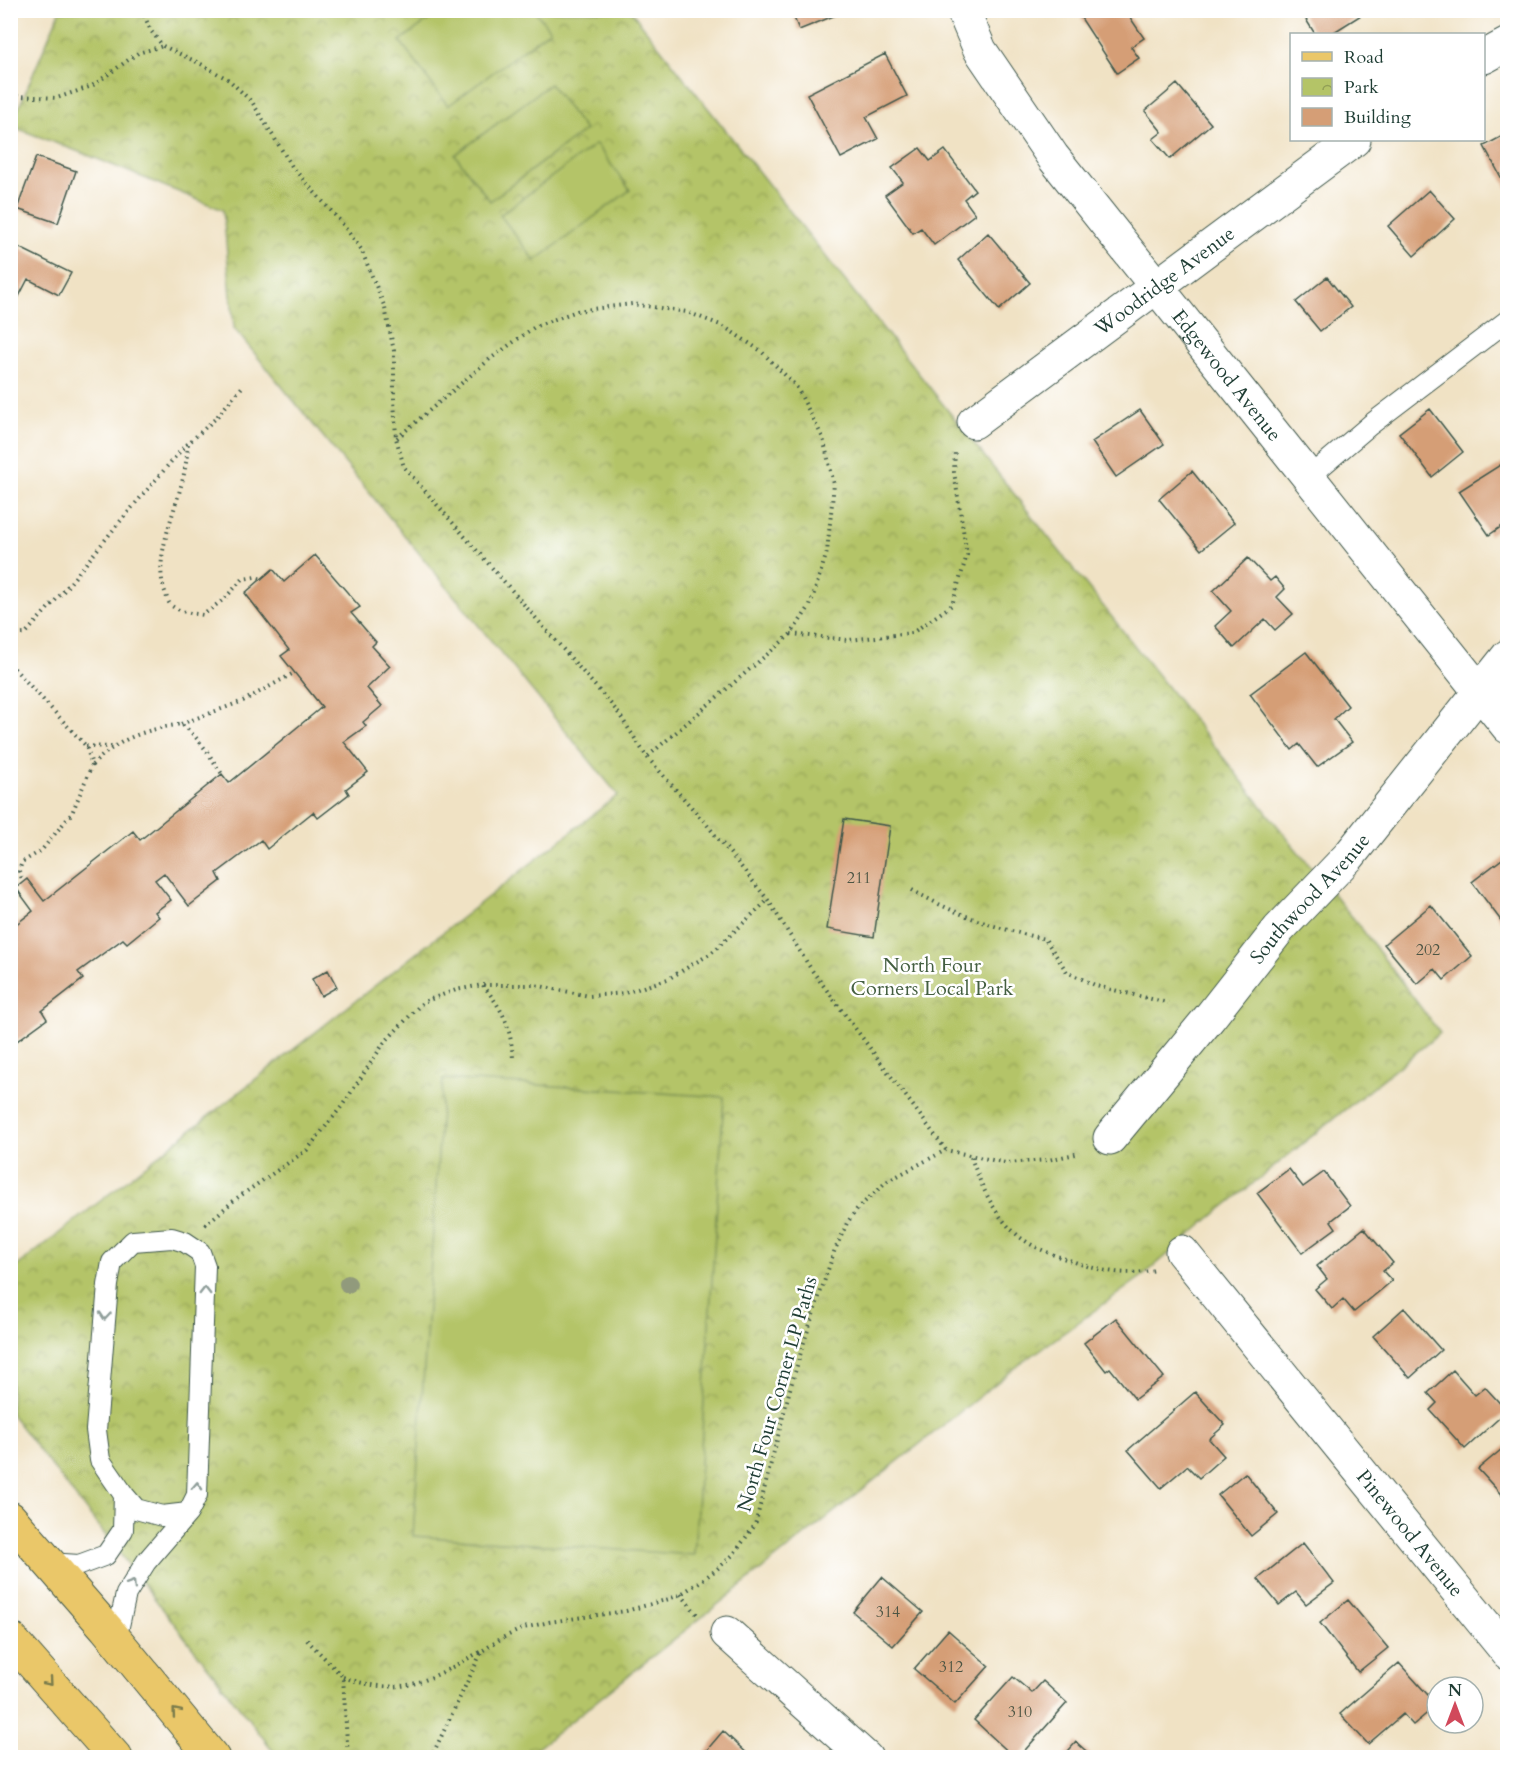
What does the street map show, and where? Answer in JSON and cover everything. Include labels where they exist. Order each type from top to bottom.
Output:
[{"type":"main road","points":[[10,1518],[116,1640],[213,1758]]},
{"type":"main road","points":[[10,1638],[116,1758]]},
{"type":"street","name":"Edgewood Avenue","points":[[963,10],[980,50],[1053,157],[1508,727]]},
{"type":"street","points":[[1485,56],[1508,44]]},
{"type":"street","name":"Woodridge Avenue","points":[[974,422],[1353,141]]},
{"type":"street","name":"Southwood Avenue","points":[[1110,1138],[1279,929],[1349,856],[1508,656]]},
{"type":"street","name":"Pinewood Avenue","points":[[1182,1252],[1508,1653]]},
{"type":"street","points":[[727,1634],[866,1758]]},
{"type":"lane","points":[[1309,477],[1370,425],[1508,320]]},
{"type":"lane","points":[[116,1640],[126,1594],[146,1562],[188,1513],[197,1495],[205,1266],[200,1252],[185,1242],[172,1238],[133,1241],[112,1262],[108,1285],[96,1430],[100,1460],[136,1509],[162,1516],[188,1513]]},
{"type":"lane","points":[[49,1563],[79,1565],[106,1555],[123,1530],[124,1495]]},
{"type":"path","points":[[142,10],[151,31],[163,46],[229,80],[252,102],[293,168],[362,249],[385,308],[394,351],[396,438],[404,467],[617,711],[648,757],[768,900],[811,969],[946,1150],[1006,1163],[1048,1160],[1089,1150],[1110,1138]]},
{"type":"path","points":[[17,96],[57,99],[93,86],[138,53],[163,46]]},
{"type":"path","points":[[396,438],[490,359],[536,326],[577,311],[632,304],[687,312],[723,326],[761,351],[796,386],[823,438],[834,484],[826,552],[810,606],[791,634],[648,757]]},
{"type":"path","points":[[10,635],[25,634],[188,444],[215,419],[243,386]]},
{"type":"path","points":[[791,634],[849,640],[912,633],[952,604],[967,555],[954,472],[957,432],[964,418],[974,422]]},
{"type":"path","points":[[188,444],[181,486],[170,518],[162,555],[162,586],[170,605],[184,612],[203,615],[224,599],[243,579],[255,577],[262,579]]},
{"type":"path","points":[[10,664],[86,746],[92,765]]},
{"type":"path","points":[[23,882],[19,871],[22,862],[41,851],[72,813],[92,765],[114,747],[154,728],[181,724],[243,701],[294,673]]},
{"type":"path","points":[[181,724],[201,744],[222,774]]},
{"type":"path","points":[[86,746],[114,747]]},
{"type":"path","points":[[912,890],[968,918],[1009,932],[1045,939],[1067,972],[1097,986],[1168,1003]]},
{"type":"path","points":[[185,1242],[243,1193],[307,1150],[342,1106],[384,1043],[423,1002],[456,990],[482,985],[535,985],[589,996],[625,993],[668,979],[710,954],[768,900]]},
{"type":"path","points":[[482,985],[500,1007],[511,1035],[513,1058]]},
{"type":"path","name":"North Four Corner LP Paths","points":[[343,1677],[376,1686],[410,1686],[424,1682],[524,1628],[549,1622],[626,1611],[669,1599],[702,1580],[733,1555],[755,1525],[798,1361],[830,1263],[847,1223],[857,1209],[886,1182],[946,1150]]},
{"type":"path","points":[[971,1156],[976,1173],[999,1215],[1021,1238],[1046,1252],[1088,1267],[1120,1274],[1163,1268],[1182,1252]]},
{"type":"path","points":[[307,1640],[343,1677],[348,1758]]},
{"type":"path","points":[[431,1758],[482,1651]]},
{"type":"green space","name":"North Four Corners Local Park","points":[[60,11],[631,11],[1295,848],[1358,924],[1440,1033],[1209,1219],[1144,1275],[1019,1365],[526,1757],[278,1757],[11,1414],[11,1271],[618,795],[234,328],[223,210],[11,126]]},
{"type":"green space","points":[[441,11],[535,11],[550,30],[448,106],[400,41]]},
{"type":"green space","points":[[550,84],[585,130],[490,201],[455,155]]},
{"type":"green space","points":[[596,144],[630,190],[535,261],[500,215]]},
{"type":"green space","points":[[443,1079],[724,1097],[694,1555],[413,1536]]},
{"type":"building","points":[[791,10],[846,10],[846,11],[799,30]]},
{"type":"building","points":[[1092,10],[1125,10],[1144,38],[1131,47],[1139,58],[1117,73],[1081,18]]},
{"type":"building","points":[[1300,10],[1365,10],[1366,12],[1333,33],[1314,33]]},
{"type":"building","points":[[885,54],[907,96],[866,117],[878,139],[841,158],[807,94]]},
{"type":"building","points":[[1177,84],[1211,124],[1170,159],[1153,139],[1162,132],[1145,111]]},
{"type":"building","points":[[1508,133],[1508,190],[1484,146]]},
{"type":"building","points":[[920,148],[930,161],[945,150],[975,190],[964,199],[975,214],[934,245],[921,228],[913,233],[885,195],[903,182],[892,168]]},
{"type":"building","points":[[36,157],[76,171],[58,223],[17,209]]},
{"type":"building","points":[[1429,190],[1455,219],[1414,256],[1388,226]]},
{"type":"building","points":[[988,233],[1030,283],[999,310],[958,260]]},
{"type":"building","points":[[10,243],[71,273],[59,295],[28,279],[15,304],[10,302]]},
{"type":"building","points":[[1327,277],[1351,307],[1320,331],[1296,302]]},
{"type":"building","points":[[1430,409],[1463,452],[1432,477],[1399,433]]},
{"type":"building","points":[[1140,410],[1164,444],[1116,477],[1092,442]]},
{"type":"building","points":[[1508,460],[1508,499],[1506,500],[1508,522],[1489,535],[1459,491]]},
{"type":"building","points":[[1192,471],[1234,523],[1201,550],[1159,499]]},
{"type":"building","points":[[315,555],[360,607],[351,613],[376,642],[372,646],[390,666],[367,688],[382,706],[363,722],[366,726],[344,742],[368,772],[346,789],[349,794],[318,818],[313,812],[267,849],[261,840],[217,873],[221,881],[189,906],[164,873],[155,880],[171,900],[155,912],[159,917],[127,943],[123,939],[78,972],[83,979],[42,1011],[47,1019],[10,1046],[10,929],[33,911],[16,888],[27,879],[44,901],[133,831],[140,840],[222,774],[229,783],[322,707],[281,656],[289,650],[245,593],[273,569],[284,582]]},
{"type":"building","points":[[1248,558],[1270,581],[1275,577],[1285,589],[1277,597],[1293,614],[1275,630],[1265,619],[1234,648],[1215,626],[1231,611],[1213,591]]},
{"type":"building","points":[[1306,652],[1348,706],[1334,719],[1352,742],[1317,767],[1299,744],[1292,750],[1250,694]]},
{"type":"building","points":[[844,819],[890,826],[874,937],[827,929]]},
{"type":"building","points":[[1506,856],[1508,858],[1508,930],[1472,882]]},
{"type":"building","points":[[1431,905],[1472,956],[1444,980],[1435,969],[1417,984],[1384,944]]},
{"type":"building","points":[[328,970],[337,987],[321,996],[312,979]]},
{"type":"building","points":[[1289,1169],[1303,1187],[1324,1172],[1350,1206],[1331,1221],[1336,1228],[1302,1253],[1257,1193]]},
{"type":"building","points":[[1364,1228],[1393,1263],[1383,1271],[1392,1281],[1354,1312],[1343,1299],[1332,1309],[1315,1289],[1327,1279],[1317,1266]]},
{"type":"building","points":[[1404,1308],[1441,1350],[1410,1378],[1373,1336]]},
{"type":"building","points":[[1116,1318],[1164,1377],[1135,1399],[1110,1368],[1106,1371],[1084,1343]]},
{"type":"building","points":[[1453,1370],[1475,1395],[1485,1387],[1507,1411],[1465,1449],[1430,1410],[1437,1403],[1428,1393]]},
{"type":"building","points":[[1195,1392],[1225,1425],[1209,1439],[1224,1456],[1199,1478],[1187,1466],[1161,1488],[1128,1450]]},
{"type":"building","points":[[1508,1444],[1508,1502],[1478,1469]]},
{"type":"building","points":[[1245,1473],[1278,1514],[1251,1536],[1218,1495]]},
{"type":"building","points":[[1303,1543],[1334,1583],[1306,1604],[1296,1592],[1279,1605],[1258,1579]]},
{"type":"building","points":[[882,1577],[923,1612],[893,1646],[853,1612]]},
{"type":"building","points":[[1348,1600],[1388,1648],[1358,1672],[1320,1623]]},
{"type":"building","points":[[948,1630],[989,1666],[955,1704],[914,1669]]},
{"type":"building","points":[[1399,1663],[1425,1692],[1425,1715],[1413,1725],[1403,1714],[1368,1744],[1340,1714]]},
{"type":"building","points":[[1013,1677],[1032,1693],[1043,1681],[1067,1703],[1018,1758],[1015,1758],[974,1720]]},
{"type":"building","points":[[723,1731],[752,1758],[700,1758]]},
{"type":"building","points":[[1076,1742],[1094,1758],[1062,1758]]}]
